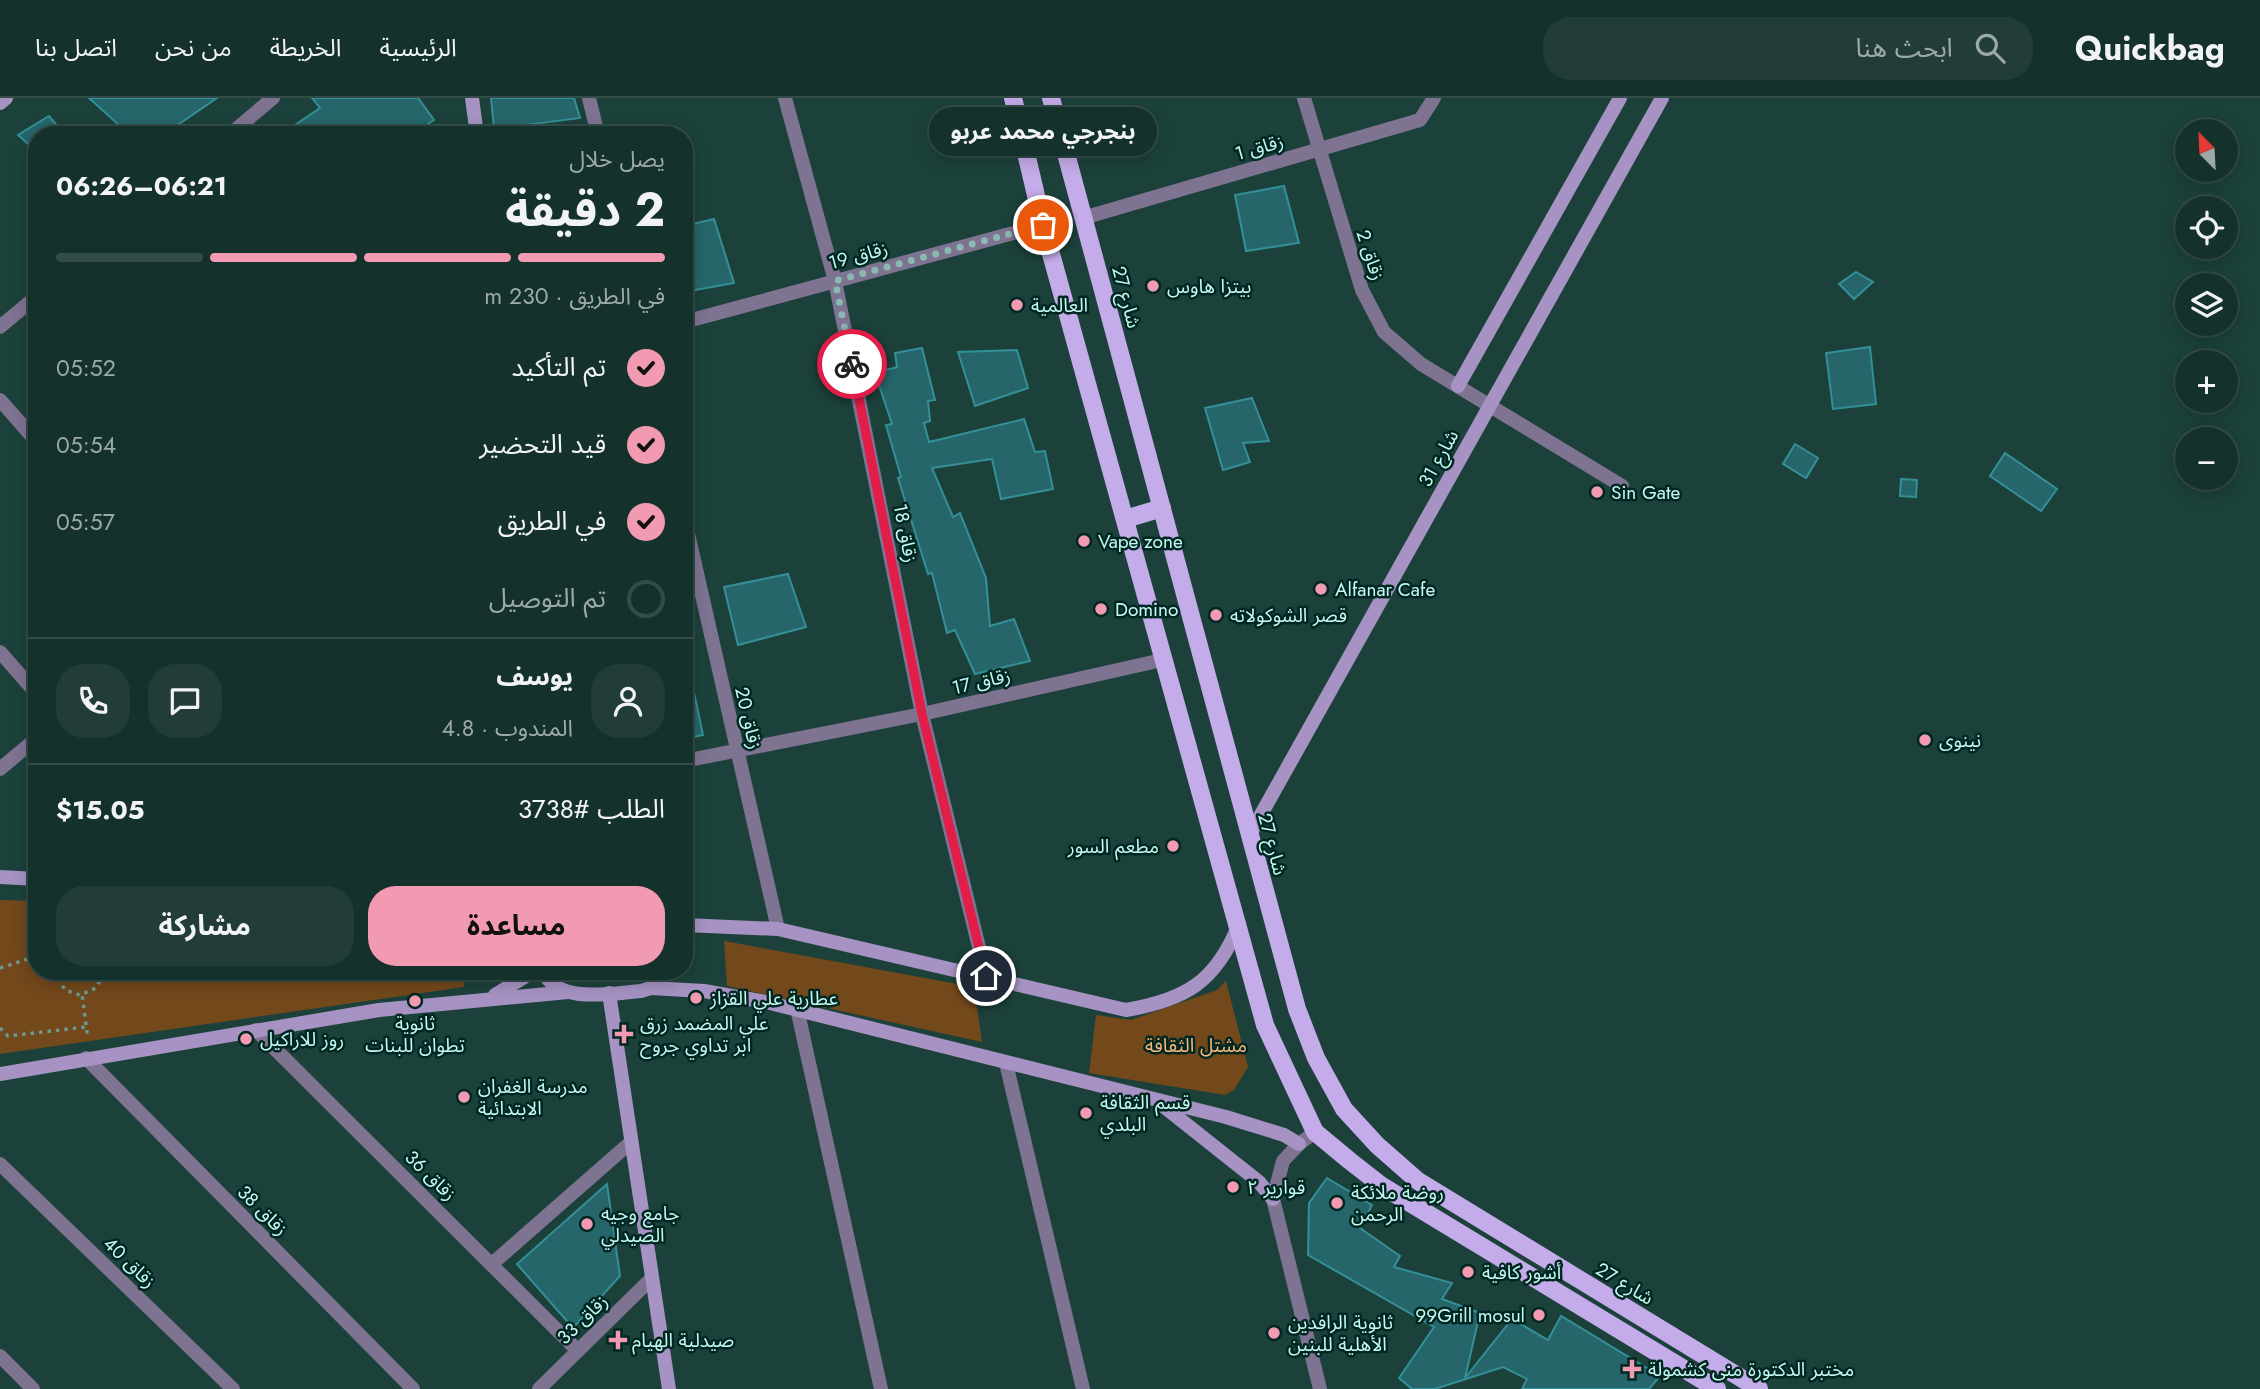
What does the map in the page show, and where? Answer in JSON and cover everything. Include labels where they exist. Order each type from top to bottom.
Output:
[{"type":"main road","points":[[1013,98],[1043,225],[1265,1025],[1315,1132],[1382,1186],[1717,1389]]},
{"type":"main road","name":"شارع 27","points":[[1051,98],[1249,836],[1297,1009],[1316,1058],[1344,1109],[1377,1145],[1418,1181],[1759,1389]]},
{"type":"main road","points":[[1125,519],[1162,508]]},
{"type":"street","points":[[0,103],[6,98]]},
{"type":"street","points":[[240,126],[273,98]]},
{"type":"street","points":[[472,98],[476,126]]},
{"type":"street","points":[[589,98],[596,126]]},
{"type":"street","name":"زقاق 18","points":[[785,98],[835,281],[922,714],[986,976]]},
{"type":"street","name":"زقاق 2","points":[[1304,98],[1362,290],[1384,332],[1422,364],[1490,403],[1622,486]]},
{"type":"street","name":"زقاق 1","points":[[1083,218],[1420,120],[1434,98]]},
{"type":"street","points":[[1458,386],[1620,98]]},
{"type":"street","name":"شارع 31","points":[[1249,836],[1662,98]]},
{"type":"street","name":"زقاق 19","points":[[693,320],[1043,225]]},
{"type":"street","points":[[0,327],[28,304]]},
{"type":"street","points":[[0,400],[28,432]]},
{"type":"street","name":"زقاق 20","points":[[693,557],[778,929]]},
{"type":"street","points":[[0,652],[28,684]]},
{"type":"street","name":"زقاق 17","points":[[693,759],[922,714],[1162,660]]},
{"type":"street","points":[[0,769],[28,746]]},
{"type":"street","points":[[0,877],[28,879]]},
{"type":"street","points":[[693,925],[778,929],[1126,1010],[1172,1000],[1195,987],[1214,970],[1229,948],[1238,924]]},
{"type":"street","points":[[488,998],[519,980]]},
{"type":"street","points":[[549,980],[551,984],[568,992]]},
{"type":"street","points":[[651,988],[657,980]]},
{"type":"street","points":[[0,1074],[379,1010],[488,998],[568,992],[609,993],[651,988],[731,995],[1226,1117],[1284,1135],[1299,1144]]},
{"type":"street","points":[[609,993],[669,1389]]},
{"type":"street","points":[[798,1013],[881,1389]]},
{"type":"street","name":"زقاق 36","points":[[256,1030],[494,1263],[577,1350]]},
{"type":"street","name":"زقاق 38","points":[[86,1058],[413,1389]]},
{"type":"street","points":[[1006,1063],[1083,1389]]},
{"type":"street","points":[[1158,1102],[1259,1182],[1273,1199],[1320,1389]]},
{"type":"street","points":[[1273,1199],[1283,1161],[1315,1132]]},
{"type":"street","points":[[494,1263],[631,1142]]},
{"type":"street","name":"زقاق 40","points":[[0,1164],[233,1389]]},
{"type":"street","name":"زقاق 33","points":[[539,1389],[652,1279]]},
{"type":"street","points":[[0,1356],[33,1389]]},
{"type":"path","points":[[0,968],[28,959]]},
{"type":"path","points":[[59,980],[65,990],[82,994],[96,988],[100,980]]},
{"type":"path","points":[[0,1028],[8,1036],[86,1027],[87,1032],[82,994]]},
{"type":"green space","points":[[0,900],[28,901],[28,980],[463,980],[464,987],[0,1054]]},
{"type":"green space","points":[[724,941],[974,987],[982,1042],[727,986]]},
{"type":"green space","name":"مشتل الثقافة","points":[[1226,981],[1248,1067],[1234,1090],[1225,1095],[1089,1073],[1096,1015],[1131,1020],[1217,990]]},
{"type":"building","points":[[89,98],[217,98],[176,126],[120,126]]},
{"type":"building","points":[[312,98],[418,98],[434,120],[425,126],[293,126],[320,108]]},
{"type":"building","points":[[491,98],[574,98],[580,118],[517,126],[494,126]]},
{"type":"building","points":[[49,116],[57,126],[33,126]]},
{"type":"building","points":[[28,129],[28,144],[18,135]]},
{"type":"building","points":[[1284,186],[1299,243],[1246,251],[1235,195]]},
{"type":"building","points":[[714,219],[734,283],[693,290],[693,224]]},
{"type":"building","points":[[1856,272],[1873,282],[1854,299],[1839,284]]},
{"type":"building","points":[[1870,347],[1876,404],[1833,409],[1826,353]]},
{"type":"building","points":[[922,348],[935,400],[928,401],[930,421],[924,423],[929,442],[1024,419],[1035,452],[1045,451],[1053,489],[1001,499],[992,459],[932,468],[953,517],[960,513],[986,578],[990,626],[1014,619],[1030,661],[975,674],[955,630],[947,633],[932,573],[928,574],[898,478],[901,477],[886,425],[892,424],[875,373],[897,367],[895,353]]},
{"type":"building","points":[[1017,350],[1028,388],[975,406],[958,352]]},
{"type":"building","points":[[1252,398],[1269,441],[1243,443],[1250,462],[1223,470],[1205,408]]},
{"type":"building","points":[[1795,444],[1818,458],[1806,478],[1783,464]]},
{"type":"building","points":[[2005,453],[2057,489],[2041,511],[1990,476]]},
{"type":"building","points":[[1901,479],[1917,480],[1916,497],[1900,496]]},
{"type":"building","points":[[788,574],[806,627],[738,645],[724,587]]},
{"type":"building","points":[[693,688],[703,735],[693,737]]},
{"type":"building","points":[[1327,1178],[1372,1205],[1360,1228],[1400,1256],[1394,1267],[1452,1283],[1442,1299],[1480,1313],[1465,1378],[1512,1319],[1548,1340],[1561,1316],[1660,1376],[1649,1389],[1522,1389],[1527,1379],[1503,1367],[1435,1389],[1412,1389],[1399,1378],[1434,1327],[1308,1255],[1309,1203]]},
{"type":"building","name":"جامع وجيه الصيدلي","points":[[607,1184],[620,1276],[573,1328],[517,1264]]},
{"type":"way so far","points":[[852,364],[835,281],[1043,225]]},
{"type":"place","name":"بنجرجي محمد عربو","points":[[1043,225]]},
{"type":"place","name":"بيتزا هاوس","points":[[1153,286]]},
{"type":"place","name":"العالمية","points":[[1017,305]]},
{"type":"place","name":"Sin Gate","points":[[1597,492]]},
{"type":"place","name":"Vape zone","points":[[1084,541]]},
{"type":"place","name":"Alfanar Cafe","points":[[1321,589]]},
{"type":"place","name":"Domino","points":[[1101,609]]},
{"type":"place","name":"قصر الشوكولاته","points":[[1216,615]]},
{"type":"place","name":"نينوى","points":[[1925,740]]},
{"type":"place","name":"مطعم السور","points":[[1173,846]]},
{"type":"place","name":"عطارية علي القزاز","points":[[696,998]]},
{"type":"place","name":"ثانوية تطوان للبنات","points":[[415,1001]]},
{"type":"place","name":"علي المضمد زرق ابر تداوي جروح","points":[[624,1034]]},
{"type":"place","name":"روز للاراكيل","points":[[246,1039]]},
{"type":"place","name":"مدرسة الغفران الابتدائية","points":[[464,1097]]},
{"type":"place","name":"قسم الثقافة البلدي","points":[[1086,1113]]},
{"type":"place","name":"قوارير ٢","points":[[1233,1187]]},
{"type":"place","name":"روضة ملائكة الرحمن","points":[[1337,1203]]},
{"type":"place","name":"جامع وجيه الصيدلي","points":[[587,1224]]},
{"type":"place","name":"أشور كافية","points":[[1468,1272]]},
{"type":"place","name":"99Grill mosul","points":[[1539,1315]]},
{"type":"place","name":"ثانوية الرافدين الأهلية للبنين","points":[[1274,1333]]},
{"type":"place","name":"صيدلية الهيام","points":[[618,1340]]},
{"type":"place","name":"مختبر الدكتورة منى كشمولة","points":[[1632,1369]]},
{"type":"route","points":[[852,364],[922,714],[986,976]]}]
